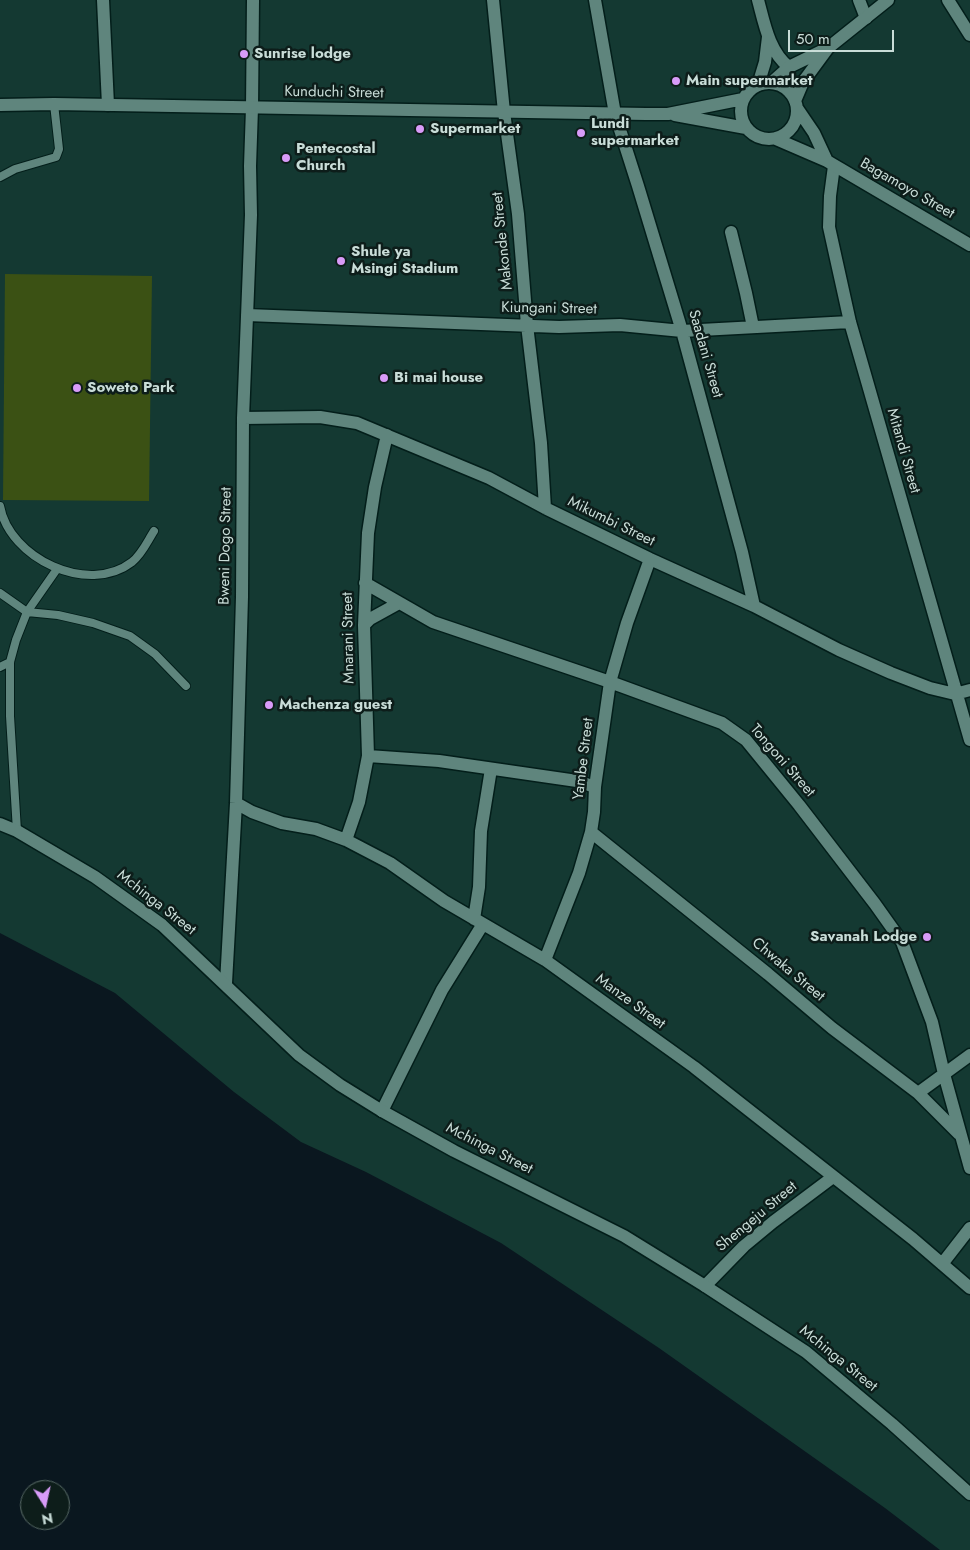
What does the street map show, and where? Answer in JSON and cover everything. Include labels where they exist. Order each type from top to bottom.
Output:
[{"type":"street","points":[[103,0],[108,104]]},
{"type":"street","name":"Bweni Dogo Street","points":[[226,983],[236,803],[242,597],[243,418],[251,215],[253,0]]},
{"type":"street","name":"Makonde Street","points":[[493,0],[504,112],[518,214],[527,325],[541,443],[545,508]]},
{"type":"street","name":"Saadani Street","points":[[594,0],[615,114],[682,331],[740,543],[754,606]]},
{"type":"street","points":[[758,0],[768,34],[777,55],[789,67]]},
{"type":"street","points":[[859,0],[866,18]]},
{"type":"street","points":[[828,48],[803,82],[796,105],[794,124],[789,130],[776,139],[759,138],[752,134],[746,128],[741,114],[743,99],[752,89],[764,84],[789,67],[828,48],[888,0]]},
{"type":"street","points":[[948,0],[970,35]]},
{"type":"street","points":[[764,84],[768,34]]},
{"type":"street","points":[[764,84],[777,85],[788,91],[831,164]]},
{"type":"street","points":[[668,114],[743,99]]},
{"type":"street","name":"Kunduchi Street","points":[[0,104],[108,104],[668,114]]},
{"type":"street","points":[[668,114],[746,128]]},
{"type":"street","name":"Bagamoyo Street","points":[[776,139],[831,164],[970,245]]},
{"type":"street","name":"Mitandi Street","points":[[831,164],[829,227],[850,322],[955,694],[970,740]]},
{"type":"street","points":[[731,232],[746,293],[752,328]]},
{"type":"street","name":"Kiungani Street","points":[[246,315],[559,327],[620,325],[682,331],[850,322]]},
{"type":"street","name":"Mikumbi Street","points":[[243,418],[320,416],[357,423],[490,478],[545,508],[650,559],[754,606],[839,650],[930,688],[955,694]]},
{"type":"street","name":"Mnarani Street","points":[[346,840],[359,802],[368,756],[364,625],[365,583],[368,533],[375,487],[387,435]]},
{"type":"street","name":"Yambe Street","points":[[545,960],[579,872],[591,832],[595,787],[610,682],[626,623],[650,559]]},
{"type":"street","name":"Tongoni Street","points":[[365,583],[433,622],[610,682],[722,723],[746,740],[764,760],[854,876],[902,942],[929,1014],[970,1168]]},
{"type":"street","points":[[364,625],[370,619],[400,603]]},
{"type":"street","points":[[955,694],[970,690]]},
{"type":"street","points":[[368,756],[439,761],[577,781],[595,787]]},
{"type":"street","points":[[382,1111],[478,922],[481,831],[491,769]]},
{"type":"street","name":"Manze Street","points":[[236,803],[252,812],[282,823],[316,829],[346,840],[390,863],[424,888],[478,922],[545,960],[694,1067],[913,1239],[970,1288]]},
{"type":"street","name":"Mchinga Street","points":[[0,824],[17,831],[95,877],[162,924],[299,1054],[340,1085],[454,1151],[624,1236],[806,1352],[892,1424],[970,1494]]},
{"type":"street","name":"Chwaka Street","points":[[591,832],[768,974],[832,1028],[918,1094],[961,1136]]},
{"type":"street","points":[[918,1094],[970,1055]]},
{"type":"street","name":"Shengeju Street","points":[[705,1286],[744,1246],[833,1177]]},
{"type":"street","points":[[942,1264],[970,1228]]},
{"type":"lane","points":[[0,177],[14,169],[56,157],[59,154],[54,104]]},
{"type":"lane","points":[[0,506],[2,515],[14,538],[34,556],[57,569],[78,574],[114,571],[130,564],[140,555],[154,531]]},
{"type":"lane","points":[[17,831],[10,725],[10,662],[16,640],[28,612],[57,569]]},
{"type":"lane","points":[[0,592],[28,612],[58,615],[93,623],[130,636],[155,654],[186,686]]},
{"type":"lane","points":[[0,667],[10,662]]},
{"type":"green space","name":"Soweto Park","points":[[5,274],[152,276],[149,501],[3,500]]},
{"type":"shaded area","points":[[0,933],[115,993],[234,1092],[301,1142],[366,1172],[501,1243],[659,1348],[885,1508],[940,1550],[0,1550]]},
{"type":"place","name":"Sunrise lodge","points":[[244,54]]},
{"type":"place","name":"Main supermarket","points":[[676,81]]},
{"type":"place","name":"Supermarket","points":[[420,129]]},
{"type":"place","name":"Lundi supermarket","points":[[581,133]]},
{"type":"place","name":"Pentecostal Church","points":[[286,158]]},
{"type":"place","name":"Shule ya Msingi Stadium","points":[[341,261]]},
{"type":"place","name":"Bi mai house","points":[[384,378]]},
{"type":"place","name":"Soweto Park","points":[[77,388]]},
{"type":"place","name":"Machenza guest","points":[[269,705]]},
{"type":"place","name":"Savanah Lodge","points":[[927,937]]}]
